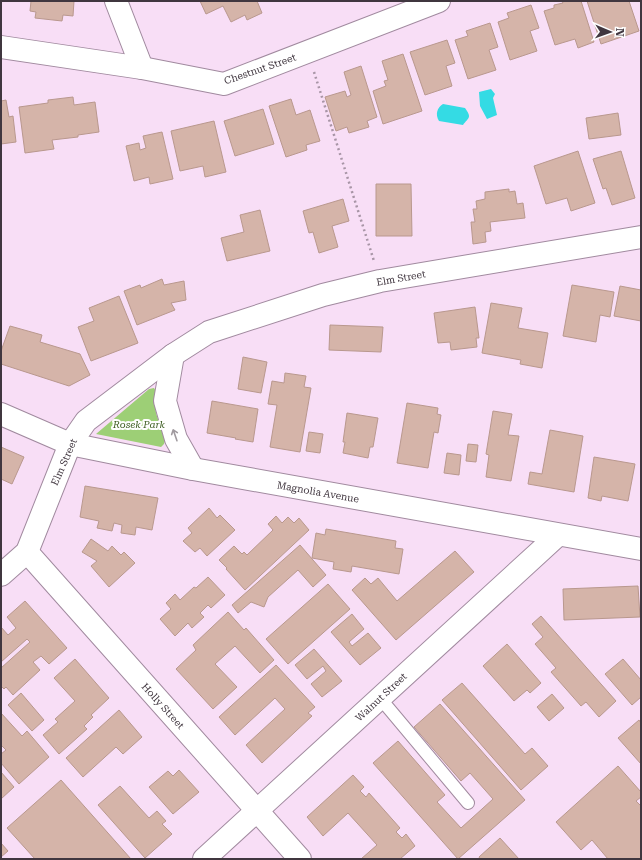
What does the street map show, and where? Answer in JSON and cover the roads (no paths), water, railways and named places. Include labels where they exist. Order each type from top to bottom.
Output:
[{"type":"street","points":[[116,1],[142,68]]},
{"type":"street","name":"Chestnut Street","points":[[1,47],[142,68],[224,84],[440,1]]},
{"type":"street","name":"Elm Street","points":[[1,575],[27,552],[70,444],[86,420],[173,355],[209,332],[323,295],[380,281],[641,237]]},
{"type":"street","points":[[173,355],[165,401],[176,439],[193,469]]},
{"type":"street","name":"Magnolia Avenue","points":[[1,414],[70,444],[193,469],[641,549]]},
{"type":"street","name":"Walnut Street","points":[[204,859],[558,535]]},
{"type":"street","name":"Holly Street","points":[[27,552],[300,859]]},
{"type":"lane","points":[[380,698],[468,804]]},
{"type":"water","points":[[491,89],[495,94],[493,98],[497,115],[487,119],[480,106],[479,92]]},
{"type":"water","points":[[443,104],[465,108],[469,116],[468,119],[463,125],[439,121],[437,111]]},
{"type":"park label","name":"Rosek Park","points":[[139,424]]}]
